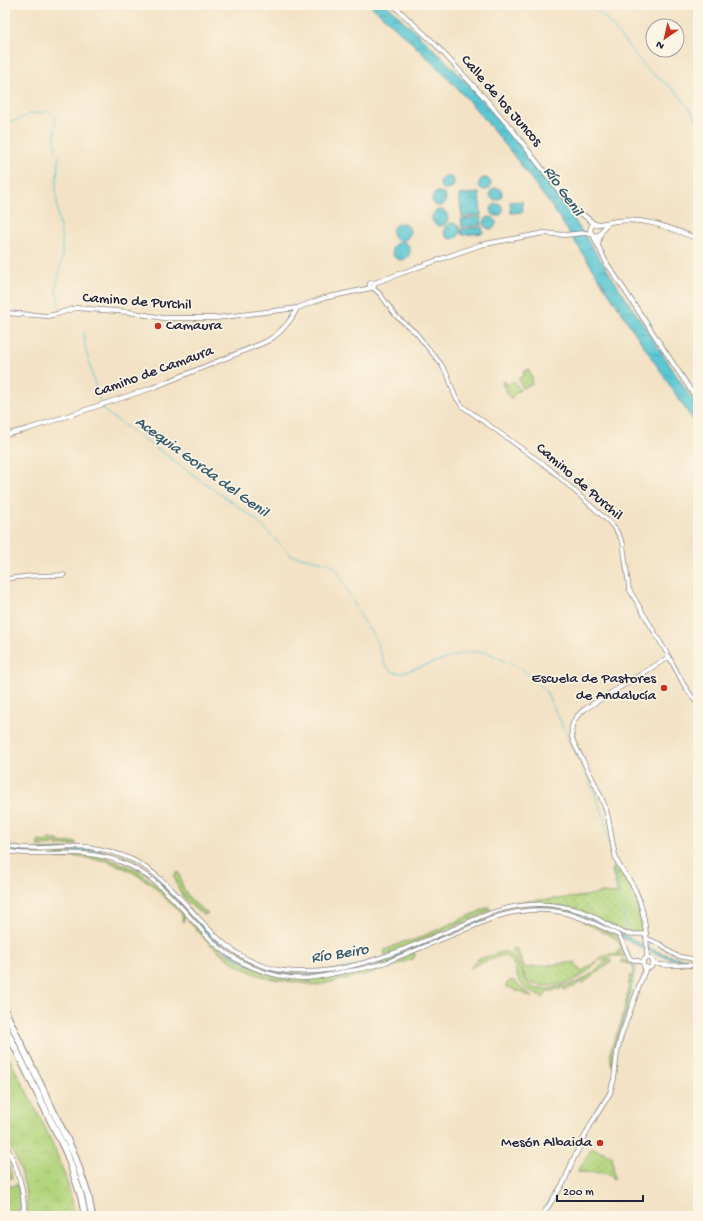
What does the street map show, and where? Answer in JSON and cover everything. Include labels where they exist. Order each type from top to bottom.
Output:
[{"type":"highway","points":[[5,1011],[74,1154],[88,1195],[92,1216]]},
{"type":"highway","points":[[5,1026],[67,1154],[81,1196],[85,1216]]},
{"type":"street","name":"Calle de los Juncos","points":[[393,5],[434,43],[484,97],[514,132],[570,205],[594,226]]},
{"type":"street","points":[[584,233],[594,226],[621,219],[654,222],[698,238]]},
{"type":"street","points":[[598,245],[599,235],[602,229],[610,221]]},
{"type":"street","points":[[594,226],[601,226],[602,229]]},
{"type":"street","points":[[594,226],[592,235],[606,262],[698,401]]},
{"type":"street","points":[[373,286],[384,280],[480,245],[544,233],[565,235],[584,233],[599,235]]},
{"type":"street","name":"Camino de Purchil","points":[[5,313],[48,316],[76,308],[129,312],[162,318],[216,318],[297,308],[324,298],[373,286],[396,316],[416,333],[441,364],[448,376],[455,396],[462,406],[549,468],[616,530],[624,550],[629,589],[684,685],[698,705]]},
{"type":"street","name":"Camino de Camaura","points":[[5,435],[28,429],[152,388],[263,343],[272,339],[282,329],[295,313],[297,308]]},
{"type":"street","points":[[5,579],[30,576],[64,575]]},
{"type":"street","points":[[643,962],[647,958],[647,949],[640,903],[636,891],[620,868],[616,858],[606,811],[573,741],[571,726],[578,714],[585,709],[669,657]]},
{"type":"street","points":[[5,845],[24,848],[90,847],[112,852],[133,860],[157,876],[213,935],[229,948],[255,963],[286,971],[308,972],[335,969],[379,959],[494,912],[529,904],[558,906],[585,913],[627,934],[646,936],[677,956],[698,960]]},
{"type":"street","points":[[5,851],[28,854],[89,853],[125,863],[153,880],[212,941],[227,953],[245,964],[277,975],[308,978],[371,967],[387,962],[496,917],[508,913],[530,910],[558,911],[583,918],[618,935],[621,938],[630,959],[643,962],[643,965],[646,967]]},
{"type":"street","points":[[647,958],[652,959],[653,963],[660,965],[690,964],[698,966]]},
{"type":"street","points":[[646,967],[650,967],[653,963]]},
{"type":"street","points":[[542,1216],[564,1182],[591,1124],[610,1093],[614,1079],[617,1053],[621,1036],[646,967]]},
{"type":"street","points":[[5,1144],[18,1176],[24,1214]]},
{"type":"street","points":[[12,1216],[21,1211],[24,1214]]},
{"type":"green space","points":[[528,369],[533,379],[531,380],[532,384],[523,388],[518,379],[524,375],[523,372]]},
{"type":"green space","points":[[505,381],[507,385],[514,381],[520,390],[515,393],[511,400],[502,383]]},
{"type":"green space","points":[[51,838],[53,840],[53,845],[38,846],[38,841],[45,842]]},
{"type":"green space","points":[[55,839],[62,843],[76,842],[76,845],[56,846]]},
{"type":"green space","points":[[57,853],[101,856],[137,870],[161,889],[184,913],[185,916],[183,922],[181,913],[150,883],[129,870],[107,861],[70,856],[69,858],[57,858]]},
{"type":"green space","points":[[617,867],[624,873],[633,889],[639,906],[644,932],[628,933],[577,909],[525,903],[501,908],[504,904],[514,902],[579,897],[602,893],[618,894],[612,870]]},
{"type":"green space","points":[[178,872],[187,895],[208,913],[204,915],[188,903],[181,894],[174,875]]},
{"type":"green space","points":[[489,907],[491,911],[386,955],[384,954],[385,950],[403,942],[414,940]]},
{"type":"green space","points":[[188,918],[222,951],[263,972],[307,979],[308,984],[268,978],[255,974],[233,962],[214,947],[187,919]]},
{"type":"green space","points":[[584,919],[619,938],[627,953],[619,950],[621,946],[617,940],[583,922]]},
{"type":"green space","points":[[516,948],[525,968],[575,962],[581,972],[605,955],[617,953],[617,951],[627,956],[612,956],[603,961],[599,960],[585,974],[575,980],[545,986],[531,983],[527,980],[519,960],[511,949]]},
{"type":"green space","points":[[414,952],[415,955],[413,959],[361,976],[312,986],[309,983],[310,979],[368,969]]},
{"type":"green space","points":[[502,952],[509,953],[514,956],[526,981],[531,986],[538,989],[578,982],[590,975],[608,960],[612,961],[582,984],[580,982],[573,988],[570,986],[565,990],[561,987],[559,990],[556,988],[554,991],[548,991],[543,998],[522,984],[511,961],[503,955],[475,965],[471,969],[470,968],[478,959]]},
{"type":"green space","points":[[623,960],[635,962],[635,969],[626,1014],[616,1039],[612,1066],[612,1048],[627,998],[630,976],[633,976],[633,965],[620,962]]},
{"type":"green space","points":[[512,980],[533,998],[522,993],[523,992],[519,992],[506,986],[507,983]]},
{"type":"green space","points":[[5,1050],[56,1152],[64,1173],[75,1216],[28,1216],[25,1187],[18,1163],[5,1137]]},
{"type":"green space","points":[[592,1148],[612,1155],[614,1179],[606,1173],[577,1172]]},
{"type":"green space","points":[[8,1158],[12,1178],[5,1180],[5,1159]]},
{"type":"green space","points":[[17,1185],[21,1207],[5,1215],[5,1187]]},
{"type":"water","points":[[370,5],[387,5],[443,58],[472,88],[530,158],[562,201],[698,408],[698,428],[552,207],[510,150],[451,82],[403,34]]},
{"type":"water","points":[[444,176],[450,176],[454,180],[454,186],[450,190],[444,190],[440,186],[440,180]]},
{"type":"water","points":[[485,178],[489,180],[491,184],[489,188],[485,190],[481,188],[479,184],[481,180]]},
{"type":"water","points":[[494,188],[498,188],[502,194],[498,200],[494,200],[490,196],[490,192]]},
{"type":"water","points":[[436,192],[442,192],[446,196],[446,202],[442,206],[436,206],[432,202],[432,196]]},
{"type":"water","points":[[479,193],[481,215],[462,217],[459,195]]},
{"type":"water","points":[[522,201],[523,212],[511,213],[510,202]]},
{"type":"water","points":[[495,204],[499,204],[503,210],[499,216],[495,216],[491,212],[491,208]]},
{"type":"water","points":[[440,210],[446,212],[448,218],[446,224],[440,226],[434,224],[432,218],[434,212]]},
{"type":"water","points":[[481,217],[482,225],[462,227],[461,219]]},
{"type":"water","points":[[488,217],[492,217],[496,223],[492,229],[488,229],[484,225],[484,221]]},
{"type":"water","points":[[401,223],[407,226],[410,232],[407,238],[401,241],[395,238],[392,232],[395,226]]},
{"type":"water","points":[[452,223],[458,225],[460,231],[458,237],[452,239],[446,237],[444,231],[446,225]]},
{"type":"water","points":[[482,227],[483,233],[462,235],[461,229]]},
{"type":"water","points":[[401,242],[407,245],[410,251],[407,257],[401,260],[395,257],[392,251],[395,245]]},
{"type":"water","points":[[5,846],[32,850],[95,850],[120,856],[133,862],[145,869],[175,895],[221,944],[244,959],[270,970],[298,974],[320,972],[373,962],[389,957],[487,917],[518,908],[534,906],[551,906],[568,909],[586,915],[654,950],[676,957],[698,961],[698,964],[685,962],[653,952],[632,943],[579,915],[548,908],[530,908],[512,910],[495,916],[384,962],[327,974],[294,976],[278,974],[250,965],[225,950],[207,934],[157,881],[132,864],[116,857],[100,853],[69,851],[22,851],[5,849]]},
{"type":"waterway","points":[[590,5],[607,20],[647,69],[677,92],[698,121]]},
{"type":"waterway","name":"Acequia Gorda del Genil","points":[[5,120],[15,121],[29,114],[46,112]]},
{"type":"waterway","name":"Acequia Gorda del Genil","points":[[53,114],[56,117],[55,124]]},
{"type":"waterway","name":"Acequia Gorda del Genil","points":[[55,129],[56,150]]},
{"type":"waterway","name":"Acequia Gorda del Genil","points":[[59,156],[56,189],[62,240],[62,257],[56,289],[60,311]]},
{"type":"waterway","name":"Acequia Gorda del Genil","points":[[84,332],[85,346],[101,403]]},
{"type":"waterway","name":"Acequia Gorda del Genil","points":[[103,406],[103,410],[107,413],[254,518],[291,555],[329,563],[337,569],[364,623],[374,635],[385,665],[393,672],[400,673],[467,652],[486,652],[523,670],[545,690],[584,769],[603,814],[627,932]]},
{"type":"waterway","name":"Acequia Gorda del Genil","points":[[614,1057],[617,1040],[626,1015],[636,963]]},
{"type":"waterway","name":"Acequia Gorda del Genil","points":[[590,1120],[609,1088]]},
{"type":"waterway","name":"Acequia Gorda del Genil","points":[[566,1169],[584,1130]]},
{"type":"waterway","name":"Acequia Gorda del Genil","points":[[546,1207],[564,1177]]},
{"type":"place","name":"Camaura","points":[[158,326]]},
{"type":"place","name":"Escuela de Pastores de Andalucía","points":[[664,688]]},
{"type":"place","name":"Mesón Albaida","points":[[600,1143]]},
{"type":"water label","name":"Río Genil","points":[[562,192]]},
{"type":"water label","name":"Río Beiro","points":[[340,955]]}]
